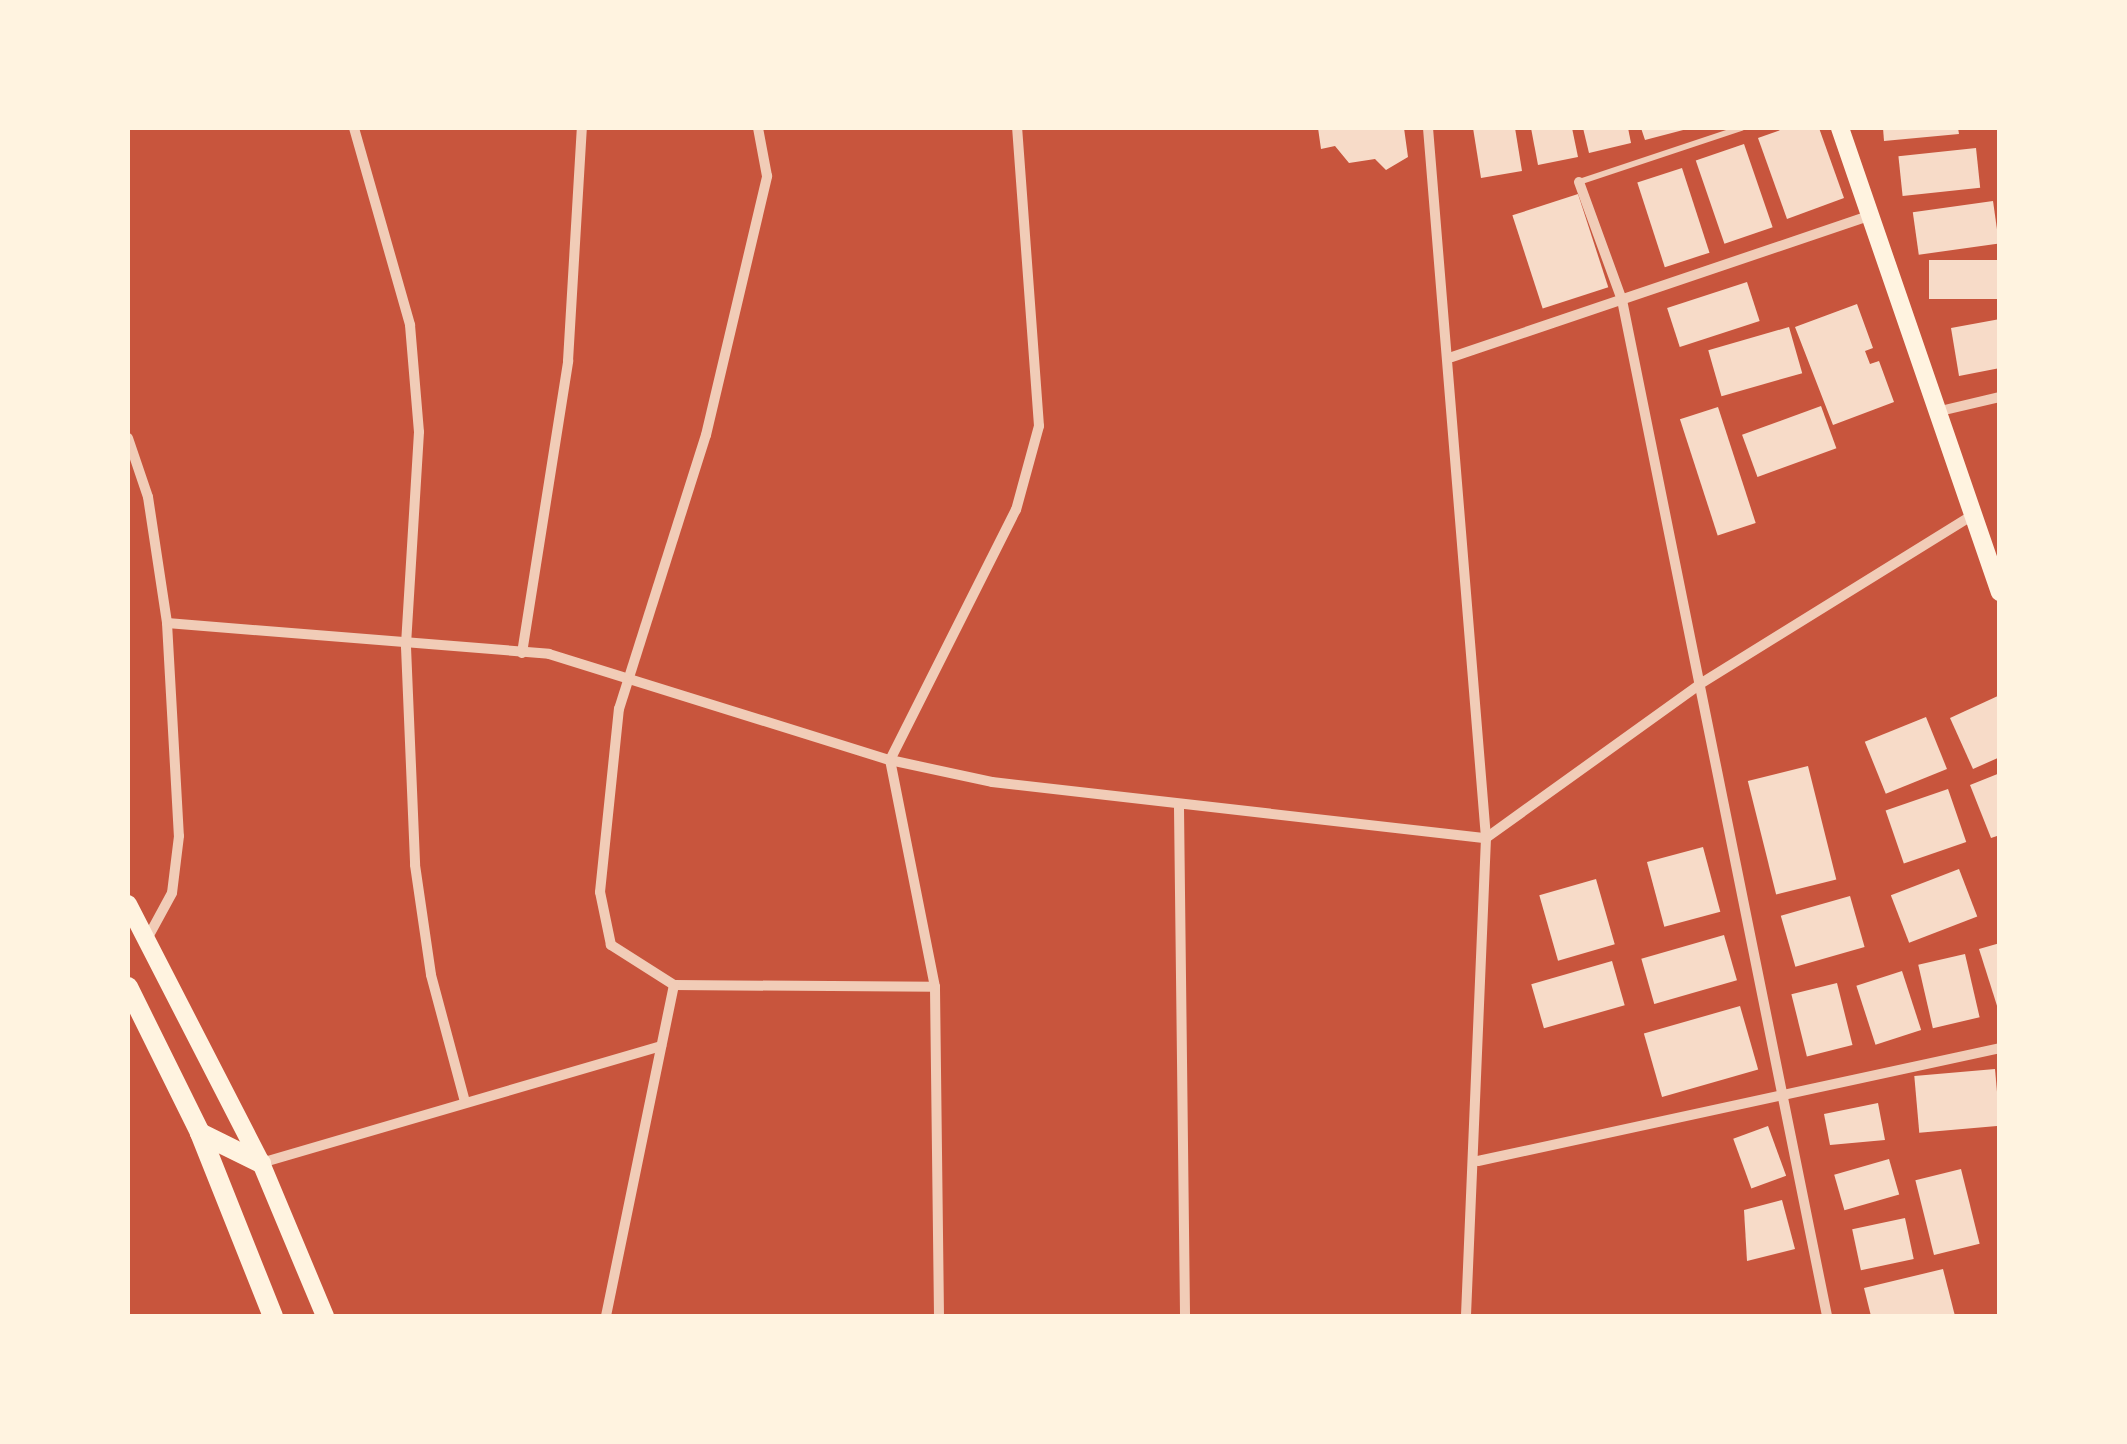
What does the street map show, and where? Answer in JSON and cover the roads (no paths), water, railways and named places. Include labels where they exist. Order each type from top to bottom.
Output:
[{"type":"highway","points":[[128,987],[200,1133],[273,1316]]},
{"type":"highway","points":[[200,1133],[261,1162]]},
{"type":"main road","points":[[1840,128],[2000,592]]},
{"type":"main road","points":[[128,904],[261,1162],[325,1316]]},
{"type":"street","points":[[354,128],[410,324],[419,512],[406,646],[415,865],[465,1102]]},
{"type":"street","points":[[522,653],[568,361],[582,128]]},
{"type":"street","points":[[758,128],[762,195],[706,435],[631,675],[600,892],[611,945],[674,985],[935,987]]},
{"type":"street","points":[[940,1316],[935,987],[890,760],[1016,510],[1039,426],[1018,128]]},
{"type":"street","points":[[1428,128],[1452,357],[1486,838],[1478,1161],[1466,1316]]},
{"type":"street","points":[[1579,182],[1622,300],[1700,684],[1776,1097],[1826,1316]]},
{"type":"street","points":[[1452,357],[1868,216]]},
{"type":"street","points":[[1935,412],[2000,397]]},
{"type":"street","points":[[128,438],[148,496],[167,624],[179,836],[172,893],[147,938]]},
{"type":"street","points":[[167,624],[522,653],[631,675],[890,760],[1179,808],[1486,838],[1700,684],[1971,516]]},
{"type":"street","points":[[1179,808],[1186,1316]]},
{"type":"street","points":[[606,1316],[674,985]]},
{"type":"street","points":[[261,1162],[661,1046]]},
{"type":"street","points":[[1478,1161],[2000,1048]]},
{"type":"lane","points":[[1579,182],[1741,128]]}]
